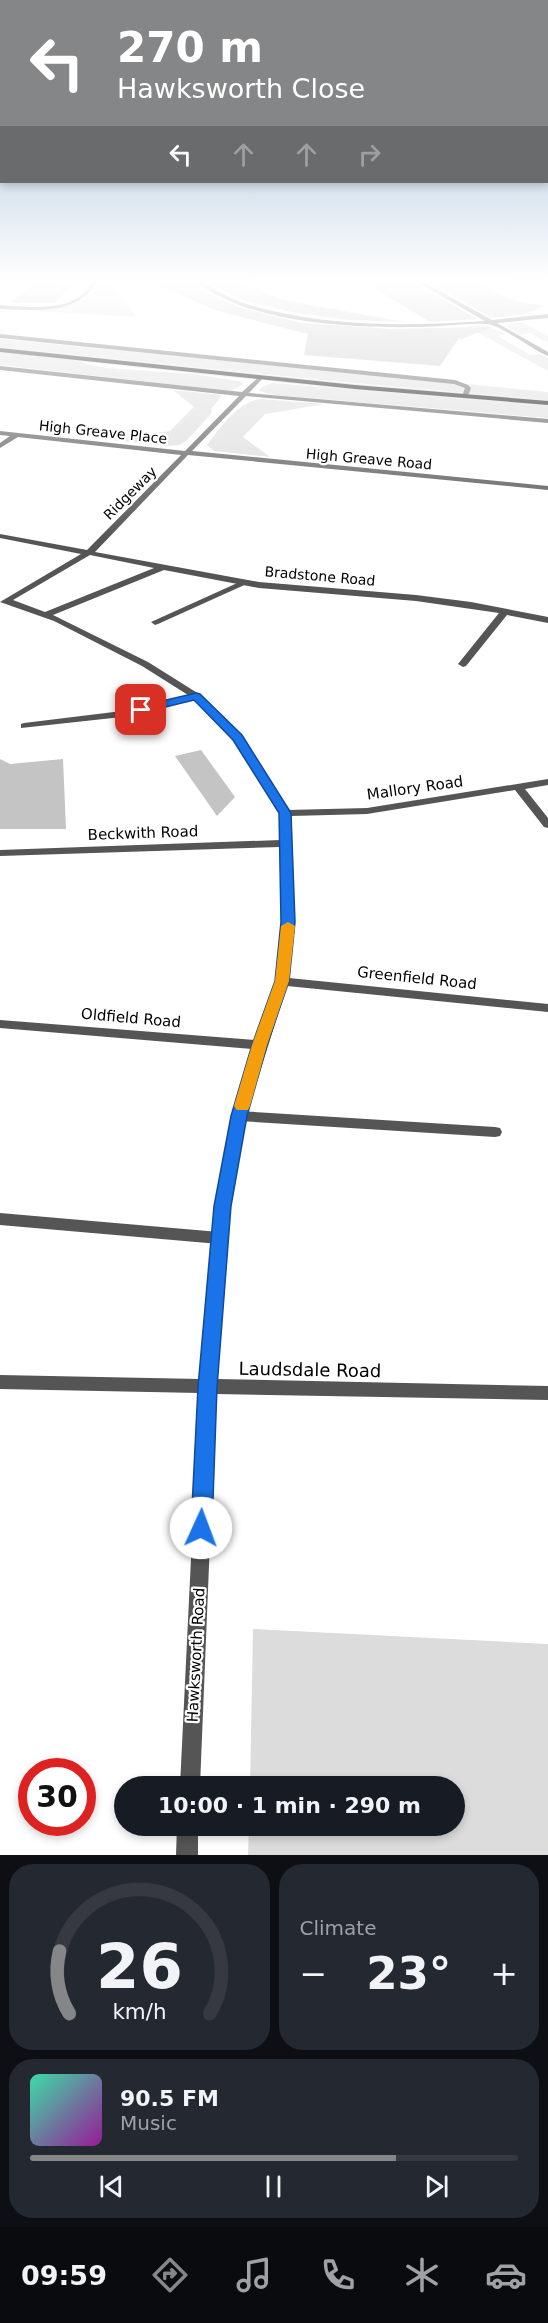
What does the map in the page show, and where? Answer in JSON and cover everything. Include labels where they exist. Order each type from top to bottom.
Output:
[{"type":"main road","points":[[154,367],[548,403]]},
{"type":"street","points":[[302,367],[454,382],[468,388],[465,396]]},
{"type":"street","points":[[0,368],[243,394],[548,421]]},
{"type":"street","name":"Ridgeway","points":[[4,602],[90,552],[260,378]]},
{"type":"street","name":"High Greave Place","points":[[0,433],[188,453]]},
{"type":"street","name":"High Greave Place","points":[[0,446],[16,435]]},
{"type":"street","name":"High Greave Road","points":[[188,453],[548,488]]},
{"type":"street","name":"Bradstone Road","points":[[0,536],[247,582],[416,598],[505,611],[548,620]]},
{"type":"street","points":[[45,615],[163,566]]},
{"type":"street","points":[[155,622],[247,582]]},
{"type":"street","name":"Hawksworth Road","points":[[4,602],[45,615],[145,664],[196,696],[238,738],[285,813],[288,922],[282,981],[239,1116],[222,1206],[208,1387],[190,1776]]},
{"type":"street","points":[[463,664],[505,611]]},
{"type":"street","points":[[24,726],[122,714],[196,696]]},
{"type":"street","name":"Mallory Road","points":[[285,813],[367,811],[548,782]]},
{"type":"street","points":[[519,788],[548,825]]},
{"type":"street","name":"Beckwith Road","points":[[0,853],[287,843]]},
{"type":"street","name":"Greenfield Road","points":[[282,981],[548,1008]]},
{"type":"street","name":"Oldfield Road","points":[[0,1024],[260,1045]]},
{"type":"street","points":[[239,1116],[495,1132]]},
{"type":"street","points":[[0,1219],[219,1238]]},
{"type":"street","name":"Laudsdale Road","points":[[0,1382],[548,1393]]},
{"type":"street","points":[[187,1855],[188,1836]]},
{"type":"shaded area","points":[[14,367],[99,367],[194,374],[243,382],[243,385],[232,390]]},
{"type":"shaded area","points":[[190,367],[285,367],[548,392],[548,400]]},
{"type":"shaded area","points":[[272,383],[548,406],[548,418],[274,395],[259,391],[260,388]]},
{"type":"shaded area","points":[[173,390],[222,395],[212,408],[211,414],[186,441],[179,445],[113,440],[170,431],[194,407]]},
{"type":"shaded area","points":[[260,399],[325,404],[265,414],[243,437],[270,457],[214,451],[207,445],[237,410]]},
{"type":"shaded area","points":[[253,1629],[548,1644],[548,1855],[248,1855],[249,1836],[465,1836],[465,1776],[250,1776]]},
{"type":"building","points":[[201,750],[235,797],[217,816],[175,756]]},
{"type":"building","points":[[0,759],[10,764],[63,759],[66,829],[0,829]]},
{"type":"slow traffic","points":[[242,1106],[282,981],[288,926]]},
{"type":"route","points":[[141,710],[196,696],[238,738],[285,813],[288,922],[282,981],[239,1116],[222,1206],[208,1387],[201,1528]]}]
